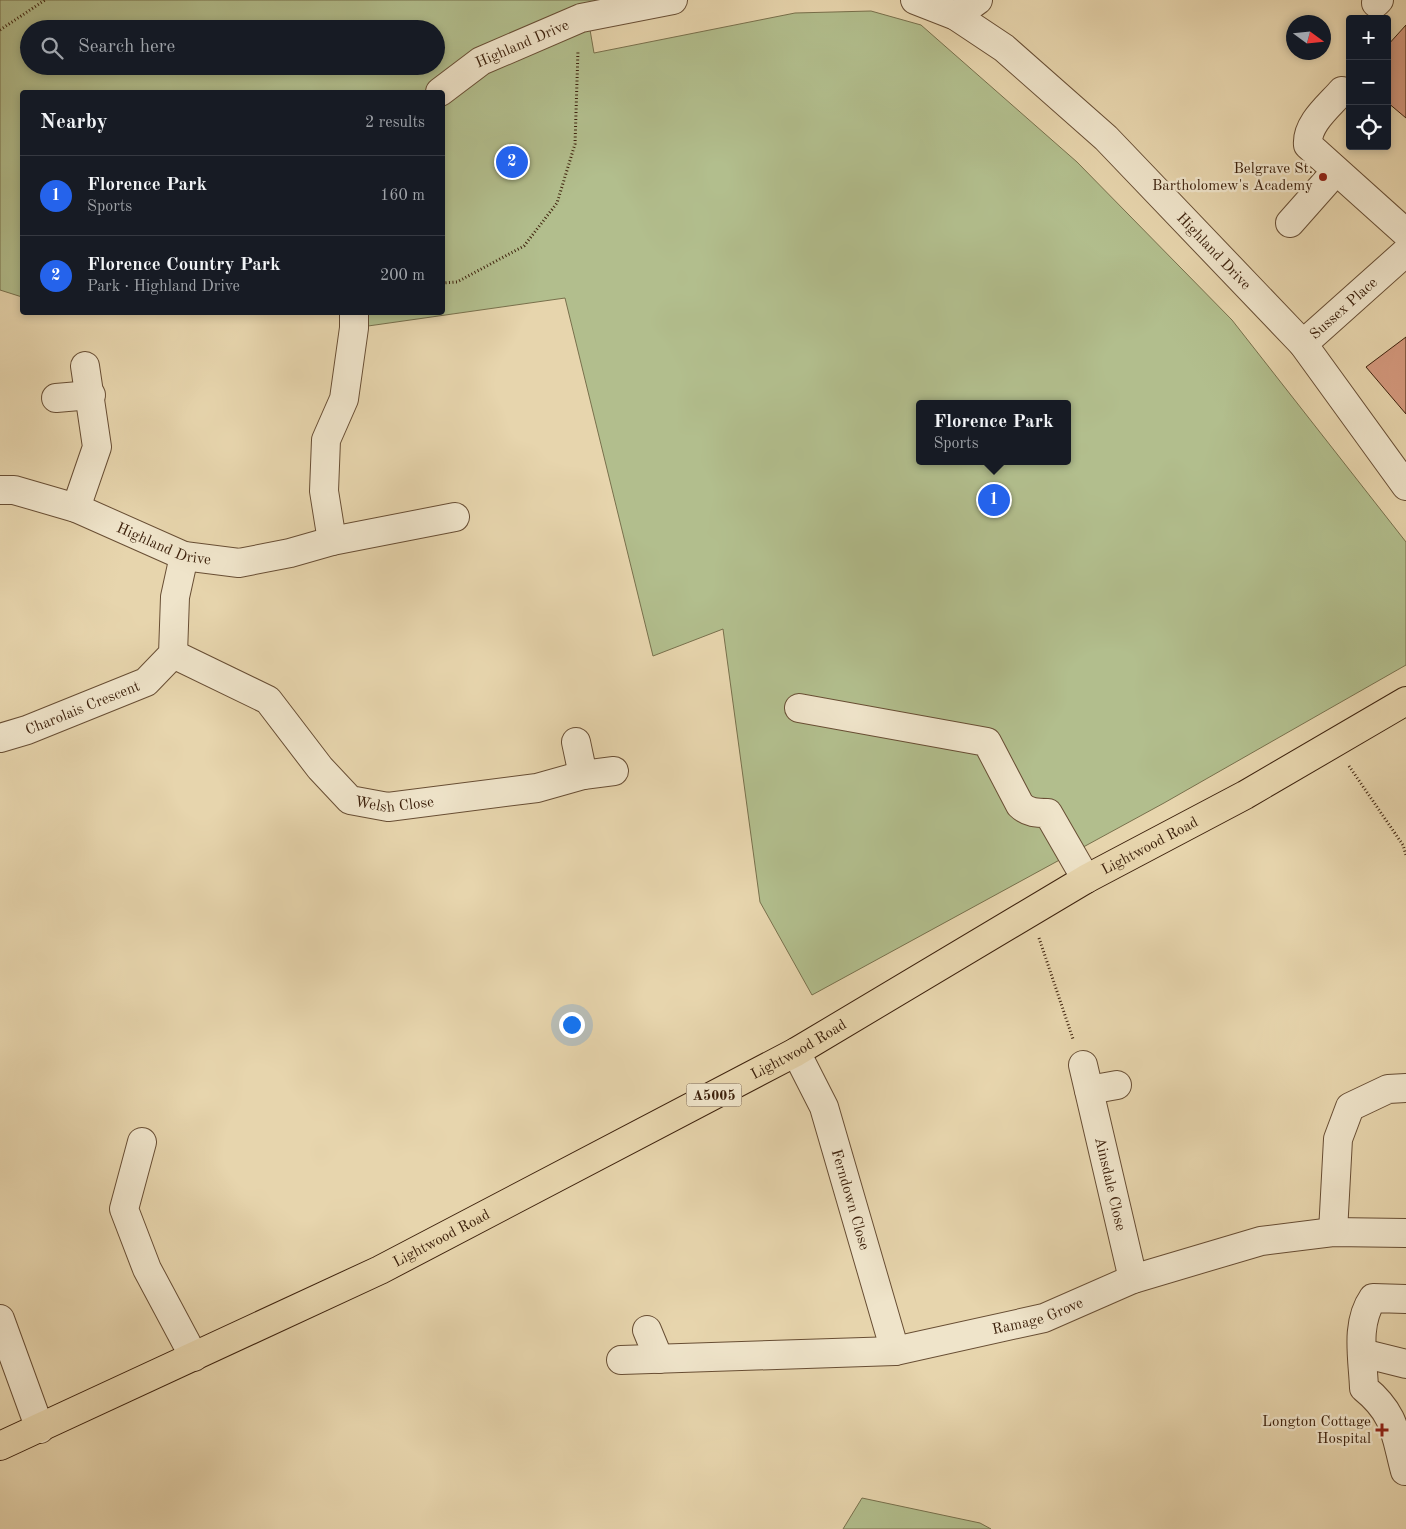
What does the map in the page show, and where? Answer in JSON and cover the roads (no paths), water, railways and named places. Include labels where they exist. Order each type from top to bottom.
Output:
[{"type":"main road","name":"Lightwood Road","points":[[0,1446],[380,1270],[796,1052],[1086,879],[1245,795],[1406,701]]},
{"type":"street","name":"Highland Drive","points":[[443,90],[481,61],[581,18],[673,0]]},
{"type":"street","name":"Highland Drive","points":[[915,0],[956,16],[1004,48],[1106,138],[1303,344],[1406,486]]},
{"type":"street","points":[[956,16],[978,0]]},
{"type":"street","points":[[1342,91],[1312,126],[1307,138],[1308,145],[1406,233]]},
{"type":"street","points":[[1290,223],[1336,171]]},
{"type":"street","name":"Sussex Place","points":[[1303,344],[1406,252]]},
{"type":"street","points":[[332,541],[324,491],[326,440],[344,399],[354,315]]},
{"type":"street","points":[[76,508],[97,447],[84,366]]},
{"type":"street","points":[[56,398],[90,395]]},
{"type":"street","name":"Highland Drive","points":[[0,490],[14,490],[76,508],[184,556],[239,562],[290,553],[332,541],[455,517]]},
{"type":"street","points":[[173,654],[175,597],[184,556]]},
{"type":"street","name":"Charolais Crescent","points":[[0,738],[27,730],[146,682],[173,654]]},
{"type":"street","name":"Welsh Close","points":[[173,654],[268,700],[320,768],[350,800],[388,807],[537,788],[583,775],[614,771]]},
{"type":"street","points":[[799,708],[987,742],[1020,804],[1025,810],[1048,813],[1086,879]]},
{"type":"street","points":[[576,742],[583,775]]},
{"type":"street","name":"Ferndown Close","points":[[796,1052],[824,1107],[895,1351]]},
{"type":"street","name":"Ainsdale Close","points":[[1117,1085],[1086,1078],[1133,1279]]},
{"type":"street","points":[[1333,1232],[1338,1139],[1350,1107],[1388,1089],[1406,1088]]},
{"type":"street","points":[[142,1142],[124,1209],[147,1269],[194,1357]]},
{"type":"street","name":"Ramage Grove","points":[[621,1360],[895,1351],[1044,1318],[1133,1279],[1261,1241],[1333,1232],[1406,1233]]},
{"type":"street","points":[[1405,1471],[1390,1415],[1381,1402],[1364,1388],[1361,1334],[1366,1308],[1373,1298],[1406,1299]]},
{"type":"street","points":[[0,1319],[40,1429]]},
{"type":"street","points":[[647,1330],[660,1359]]},
{"type":"street","points":[[1362,1353],[1406,1364]]},
{"type":"place","name":"Florence Country Park","points":[[512,162]]},
{"type":"place","name":"Belgrave St. Bartholomew's Academy","points":[[1323,177]]},
{"type":"place","name":"Florence Park","points":[[994,500]]},
{"type":"place","name":"Longton Cottage Hospital","points":[[1382,1430]]}]
